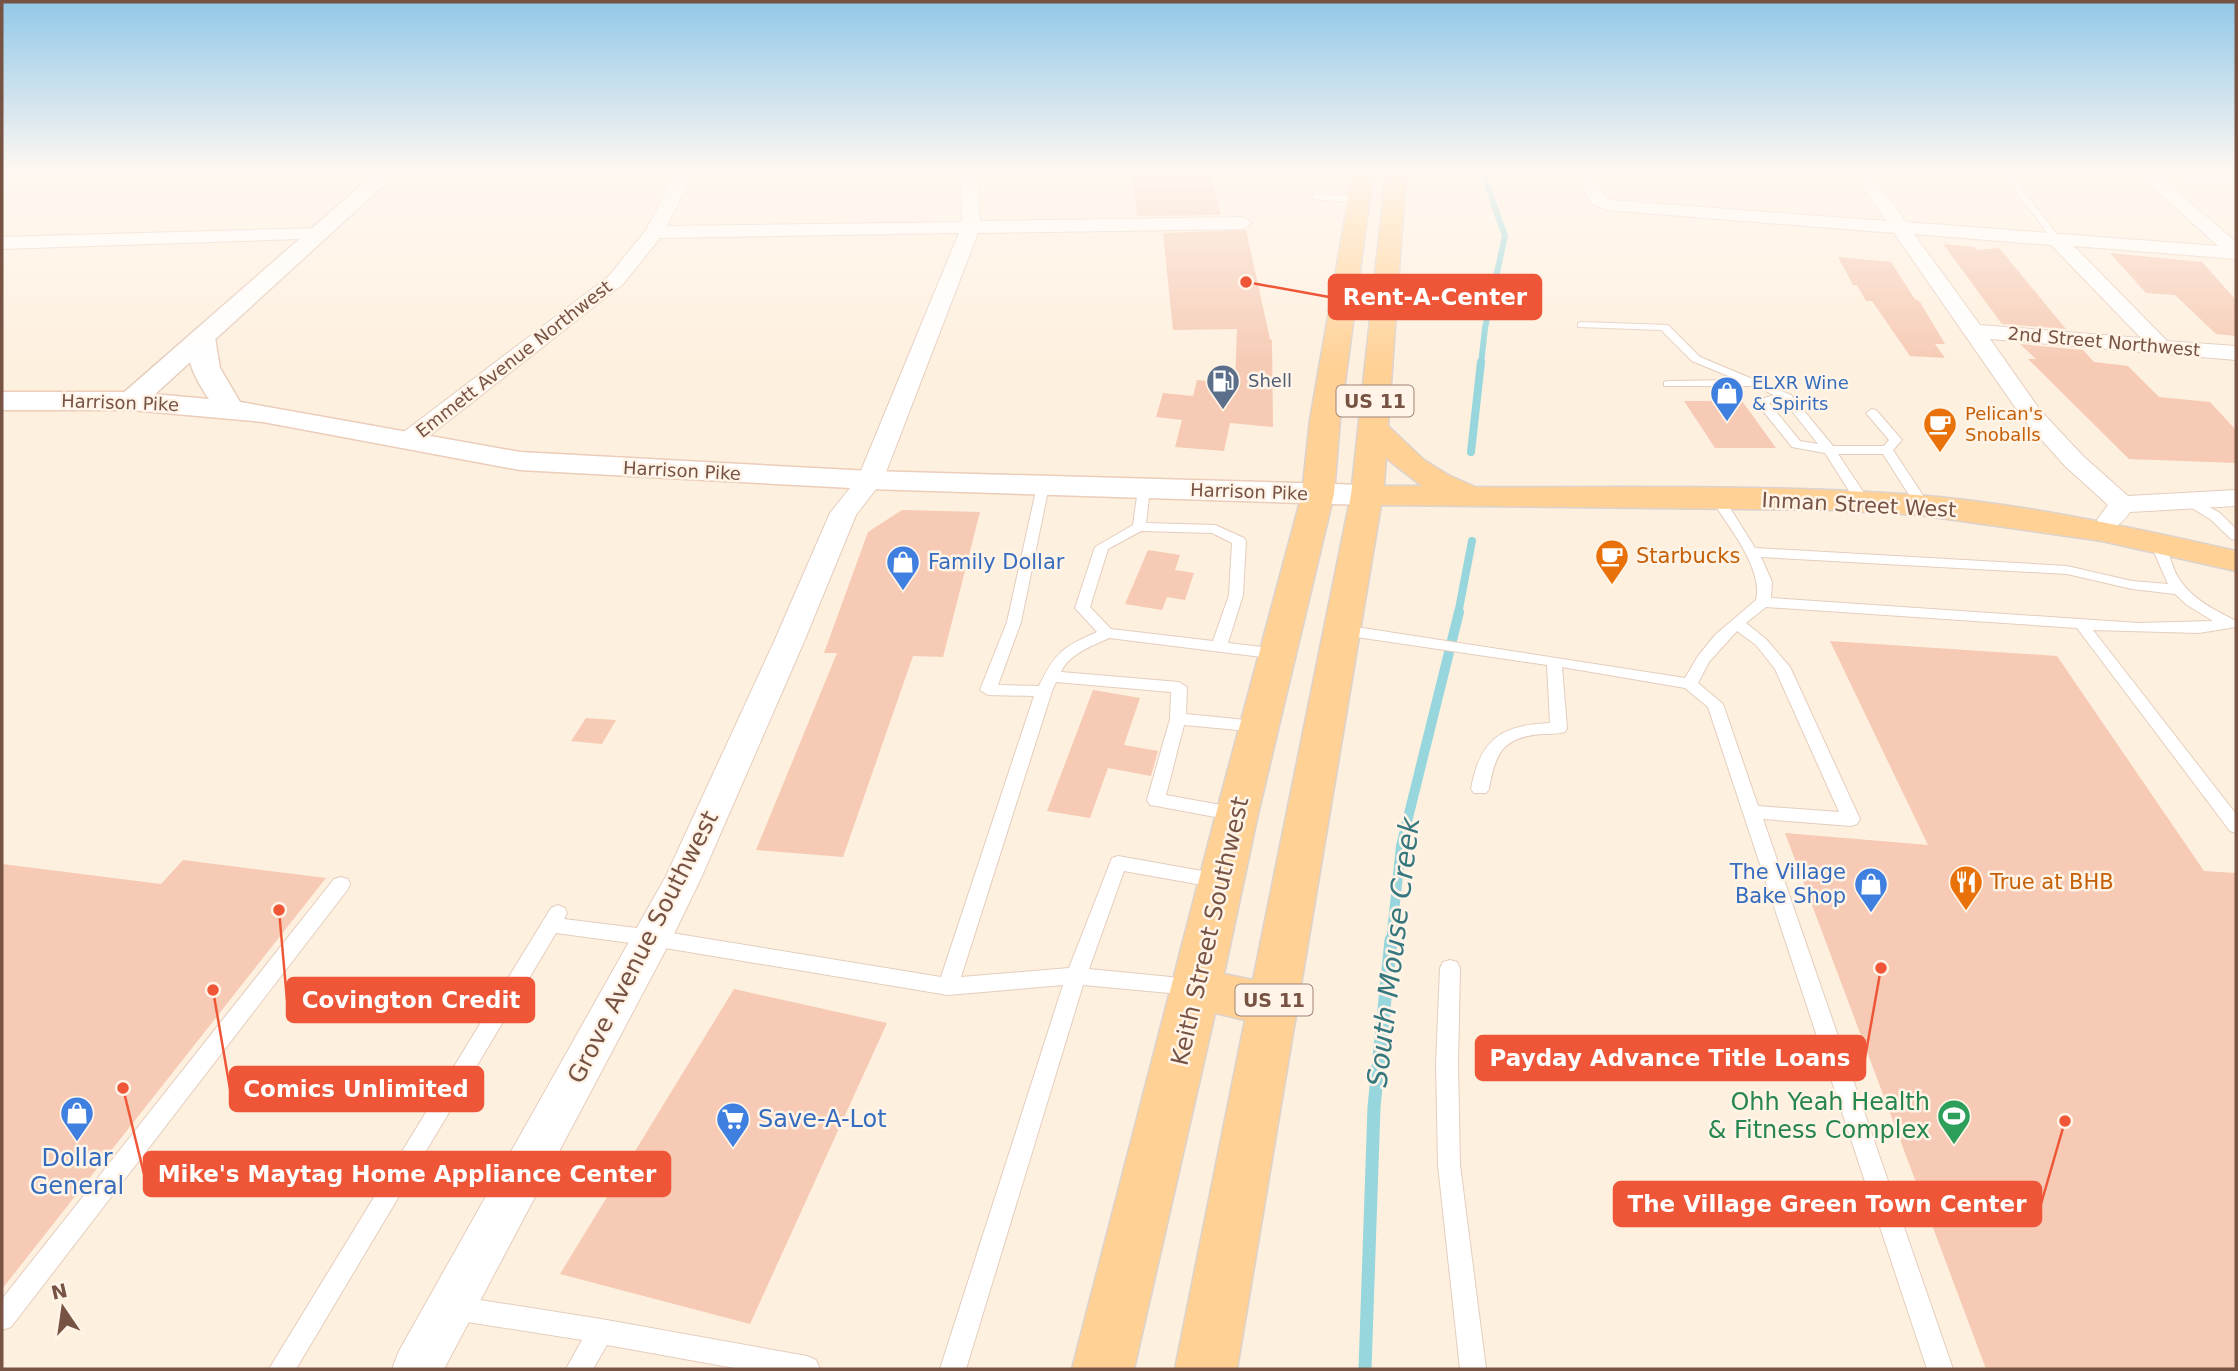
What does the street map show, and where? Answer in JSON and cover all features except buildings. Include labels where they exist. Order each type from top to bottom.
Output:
[{"type":"main road","points":[[131,401],[316,237]]},
{"type":"main road","name":"US 11","points":[[1318,494],[1325,420],[1353,237]]},
{"type":"main road","name":"US 11","points":[[1206,1369],[1367,495],[1390,237]]},
{"type":"main road","points":[[202,338],[202,360],[211,381],[231,410]]},
{"type":"main road","name":"Harrison Pike","points":[[2,401],[131,401],[263,413],[520,461],[870,480],[1367,495]]},
{"type":"main road","name":"Inman Street West","points":[[1373,428],[1391,449],[1442,486],[1478,497]]},
{"type":"main road","name":"Keith Street Southwest","points":[[1103,1369],[1223,881],[1237,814],[1318,494]]},
{"type":"main road","name":"Inman Street West","points":[[1367,495],[1717,498],[1923,506],[2102,531],[2236,561]]},
{"type":"main road","points":[[1197,988],[1273,1006]]},
{"type":"street","points":[[2,243],[214,237]]},
{"type":"street","name":"Emmett Avenue Northwest","points":[[410,439],[616,280],[651,237]]},
{"type":"street","name":"Grove Avenue Southwest","points":[[417,1369],[653,938],[684,876],[788,644],[843,513],[870,480],[967,237]]},
{"type":"street","points":[[1906,237],[2032,415],[2074,461],[2122,504],[2236,498]]},
{"type":"street","points":[[2017,237],[2236,253]]},
{"type":"street","points":[[2218,237],[2236,253]]},
{"type":"street","points":[[2057,240],[2160,346]]},
{"type":"street","name":"2nd Street Northwest","points":[[1973,331],[2160,346],[2196,352],[2236,353]]},
{"type":"street","points":[[2102,531],[2122,504]]},
{"type":"lane","points":[[1582,325],[1664,327],[1696,359],[1787,397],[1829,450],[1863,502]]},
{"type":"lane","points":[[1668,384],[1758,383]]},
{"type":"lane","points":[[1787,397],[1761,401],[1796,444],[1829,450],[1887,450],[1896,440],[1872,413]]},
{"type":"lane","points":[[1887,450],[1923,506]]},
{"type":"lane","points":[[1043,486],[1014,622],[988,690],[1048,683],[1180,688],[1178,719],[1156,800],[1237,814]]},
{"type":"lane","points":[[1139,527],[1144,489]]},
{"type":"lane","points":[[1690,684],[1698,663],[1737,623],[1763,602],[1766,587],[1751,552],[1717,498]]},
{"type":"lane","points":[[2187,499],[2215,516],[2236,536]]},
{"type":"lane","points":[[2215,516],[2236,519]]},
{"type":"lane","points":[[1107,633],[1082,608],[1102,547],[1139,527],[1215,529],[1239,541],[1237,595],[1219,647]]},
{"type":"lane","points":[[2157,543],[2164,570],[2178,590],[2204,610],[2233,625]]},
{"type":"lane","points":[[1751,552],[2042,567],[2078,572],[2132,585],[2178,590]]},
{"type":"lane","points":[[1763,602],[2081,624],[2199,628],[2233,625]]},
{"type":"lane","points":[[1737,623],[1761,642],[1782,667],[1851,819],[1753,812]]},
{"type":"lane","points":[[2081,624],[2236,826]]},
{"type":"lane","points":[[1343,630],[1690,684],[1715,704],[1940,1369]]},
{"type":"lane","points":[[948,987],[1048,683],[1058,662],[1081,645],[1107,633],[1279,654]]},
{"type":"lane","points":[[1480,789],[1482,768],[1499,740],[1516,731],[1559,728],[1554,661]]},
{"type":"lane","points":[[1178,719],[1261,726]]},
{"type":"lane","points":[[953,1369],[1076,976],[1118,863],[1223,881]]},
{"type":"lane","points":[[2,1318],[341,884]]},
{"type":"lane","points":[[282,1369],[554,919],[948,987],[1076,976],[1197,988]]},
{"type":"lane","points":[[1450,968],[1447,1063],[1449,1166],[1473,1369]]},
{"type":"lane","points":[[450,1307],[601,1331],[807,1369]]},
{"type":"lane","points":[[579,1369],[601,1331]]},
{"type":"waterway","name":"South Mouse Creek","points":[[1481,364],[1485,328],[1505,237]]},
{"type":"waterway","name":"South Mouse Creek","points":[[1471,452],[1481,362]]},
{"type":"waterway","name":"South Mouse Creek","points":[[1458,614],[1472,541]]},
{"type":"waterway","name":"South Mouse Creek","points":[[1391,942],[1401,846],[1459,612]]},
{"type":"waterway","name":"South Mouse Creek","points":[[1365,1369],[1374,1107],[1391,940]]},
{"type":"place","name":"Rent-A-Center","points":[[1246,282]]},
{"type":"place","name":"Shell","points":[[1223,411]]},
{"type":"place","name":"ELXR Wine & Spirits","points":[[1727,423]]},
{"type":"place","name":"Pelican's Snoballs","points":[[1940,454]]},
{"type":"place","name":"Starbucks","points":[[1612,586]]},
{"type":"place","name":"Family Dollar","points":[[903,592]]},
{"type":"place","name":"Covington Credit","points":[[279,910]]},
{"type":"place","name":"True at BHB","points":[[1966,912]]},
{"type":"place","name":"The Village Bake Shop","points":[[1871,914]]},
{"type":"place","name":"Payday Advance Title Loans","points":[[1881,968]]},
{"type":"place","name":"Comics Unlimited","points":[[213,990]]},
{"type":"place","name":"Mike's Maytag Home Appliance Center","points":[[123,1088]]},
{"type":"place","name":"The Village Green Town Center","points":[[2065,1121]]},
{"type":"place","name":"Dollar General","points":[[77,1143]]},
{"type":"place","name":"Ohh Yeah Health & Fitness Complex","points":[[1954,1146]]},
{"type":"place","name":"Save-A-Lot","points":[[733,1149]]}]
